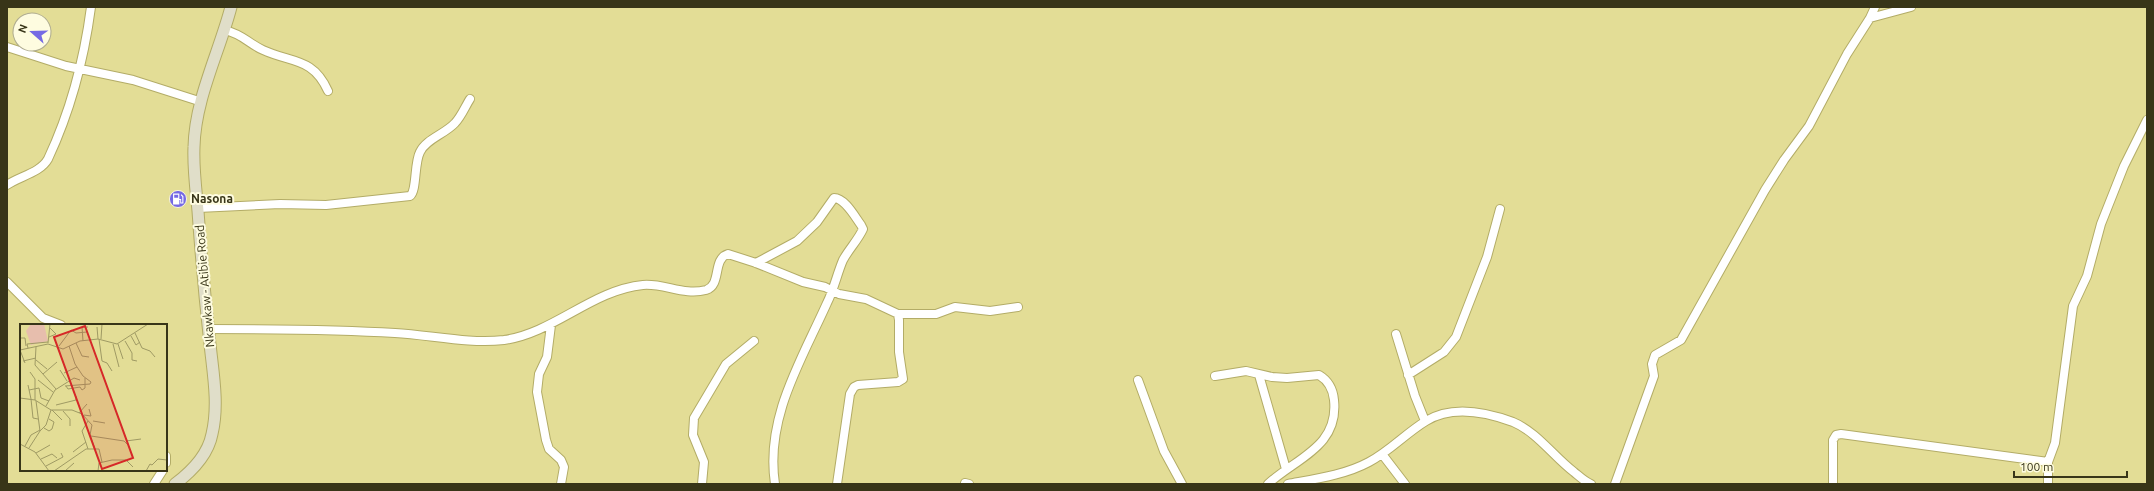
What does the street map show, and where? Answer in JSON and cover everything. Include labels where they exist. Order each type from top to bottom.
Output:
[{"type":"main road","name":"Nkawkaw - Atibie Road","points":[[175,484],[192,470],[199,461],[212,436],[215,405],[194,148],[196,127],[202,102],[231,7]]},
{"type":"street","points":[[7,185],[45,164],[57,141],[81,69],[91,7]]},
{"type":"street","points":[[1615,484],[1654,376],[1652,364],[1655,355],[1681,340],[1765,190],[1784,160],[1809,126],[1847,54],[1870,18],[1875,7]]},
{"type":"street","points":[[1870,18],[1911,7]]},
{"type":"street","points":[[225,30],[238,33],[263,50],[298,60],[307,65],[322,79],[328,91]]},
{"type":"street","points":[[7,47],[81,69],[133,80],[202,102]]},
{"type":"street","points":[[198,208],[280,204],[320,206],[397,199],[410,196],[414,191],[414,174],[419,153],[424,146],[440,136],[456,122],[470,99]]},
{"type":"street","points":[[2048,484],[2048,462],[2055,443],[2073,306],[2087,276],[2101,224],[2124,166],[2147,120]]},
{"type":"street","points":[[756,263],[797,241],[817,222],[830,200],[838,198],[863,229],[843,261],[832,292],[796,369],[777,422],[773,447],[775,484]]},
{"type":"street","points":[[1408,375],[1444,352],[1456,337],[1487,257],[1500,209]]},
{"type":"street","points":[[208,329],[350,331],[493,340],[519,336],[551,325],[597,300],[638,286],[644,285],[690,292],[710,289],[713,285],[718,267],[724,256],[728,254],[756,263],[803,282],[825,287],[832,292],[866,299],[898,314],[936,314],[955,307],[990,311],[1018,307]]},
{"type":"street","points":[[7,282],[43,318],[58,324]]},
{"type":"street","points":[[837,484],[850,394],[854,387],[898,382],[903,379],[899,352],[898,314]]},
{"type":"street","points":[[551,325],[547,356],[539,374],[537,392],[547,444],[549,449],[560,460],[564,467],[561,484]]},
{"type":"street","points":[[1396,334],[1408,375],[1425,421]]},
{"type":"street","points":[[702,484],[704,462],[693,435],[694,418],[726,364],[754,341]]},
{"type":"street","points":[[1215,376],[1246,371],[1259,375],[1287,378],[1319,375],[1329,383],[1334,392],[1334,415],[1328,434],[1320,447],[1286,469],[1268,484]]},
{"type":"street","points":[[1259,375],[1286,469]]},
{"type":"street","points":[[1138,380],[1164,451],[1182,484]]},
{"type":"street","points":[[1288,484],[1341,473],[1359,467],[1382,454],[1425,421],[1443,414],[1464,410],[1512,422],[1532,433],[1559,460],[1591,484]]},
{"type":"street","points":[[1833,484],[1833,440],[1836,435],[1841,434],[2048,462]]},
{"type":"street","points":[[1382,454],[1405,484]]},
{"type":"street","points":[[154,484],[162,471]]},
{"type":"place","name":"Nasona","points":[[178,199]]}]
